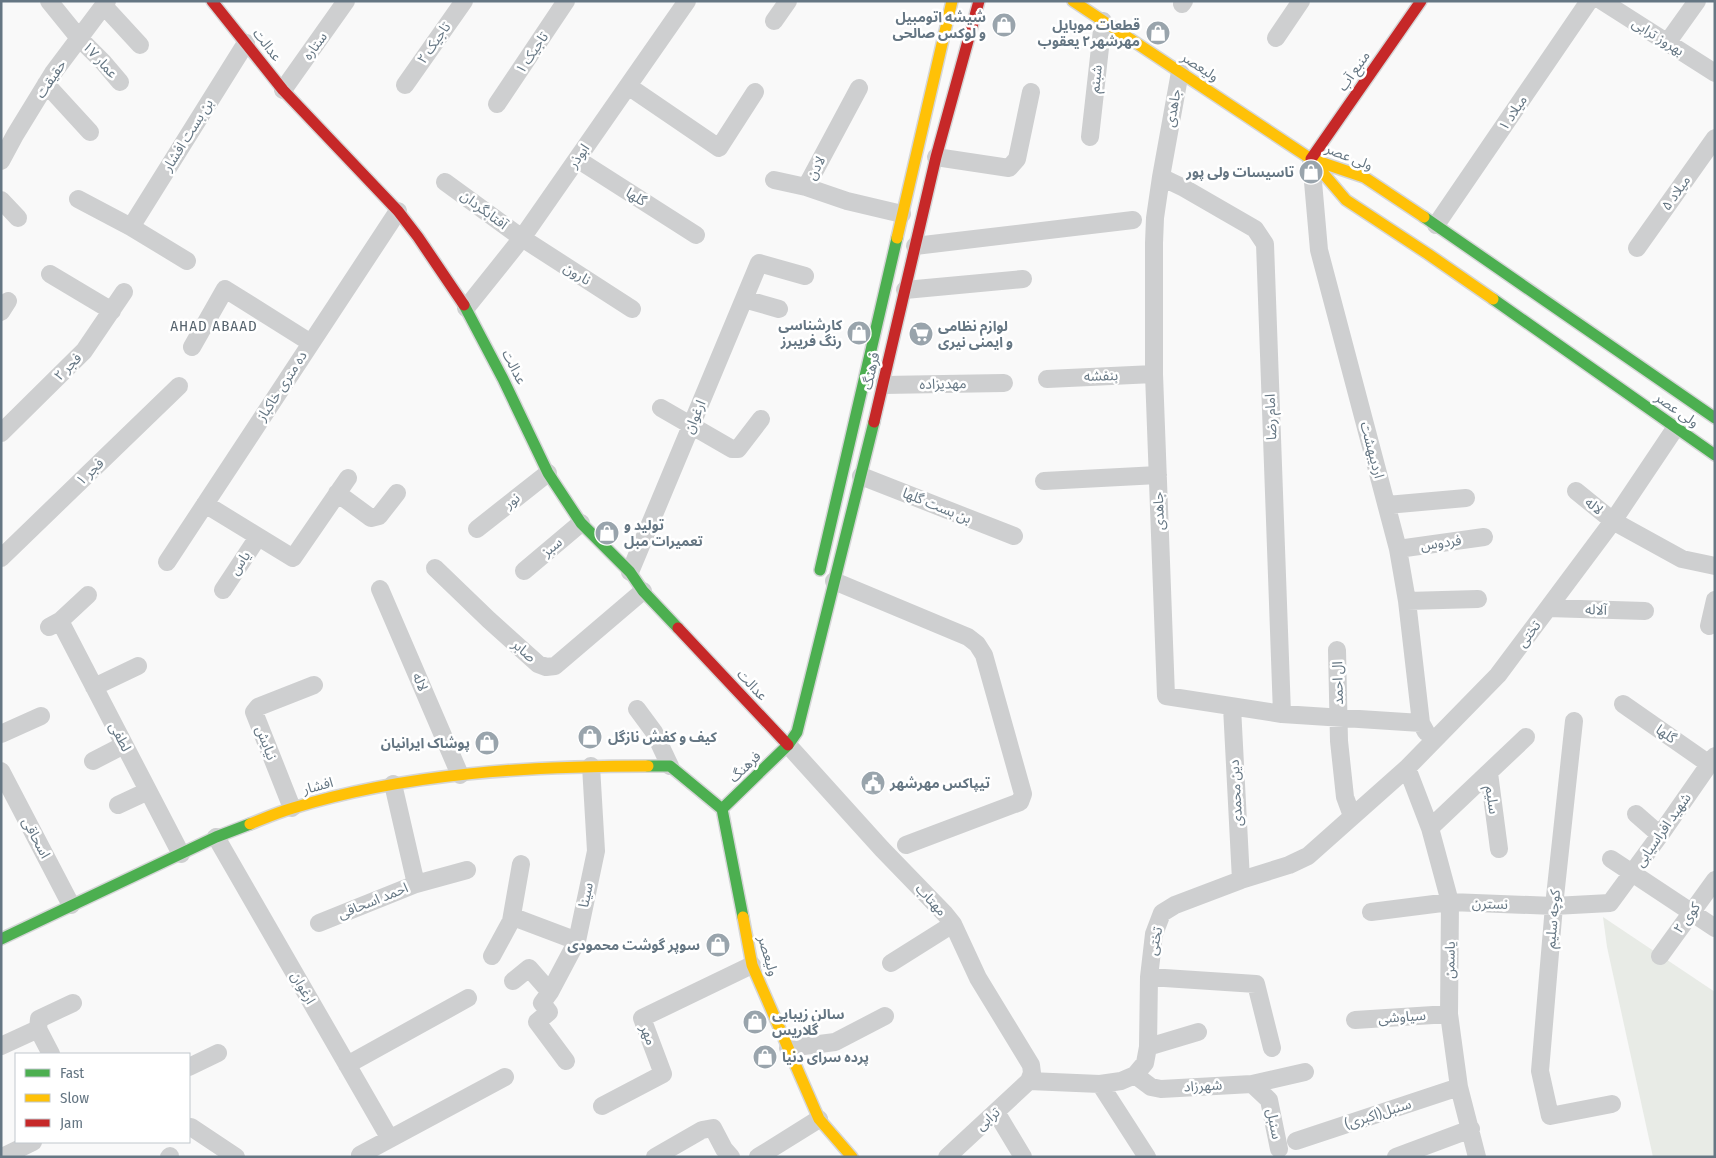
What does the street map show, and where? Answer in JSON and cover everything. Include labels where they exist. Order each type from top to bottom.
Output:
[{"type":"street","name":"عمار ۱۷","points":[[49,1],[79,38],[120,82]]},
{"type":"street","name":"عدالت","points":[[212,1],[283,90],[398,211],[466,308],[504,379],[548,473],[581,523],[630,572],[643,591],[788,745]]},
{"type":"street","name":"ستاره","points":[[283,90],[346,1]]},
{"type":"street","name":"تاجیک ۲","points":[[405,86],[464,1]]},
{"type":"street","name":"تاجیک ۱","points":[[497,104],[566,1]]},
{"type":"street","name":"ابوذر","points":[[466,308],[522,238],[687,1]]},
{"type":"street","points":[[774,20],[788,1]]},
{"type":"street","name":"فرهنگ","points":[[817,584],[952,1]]},
{"type":"street","name":"فرهنگ","points":[[722,809],[788,745],[797,732],[883,385],[936,157],[979,1]]},
{"type":"street","name":"ولیعصر","points":[[1073,1],[1311,159]]},
{"type":"street","points":[[1276,38],[1301,1]]},
{"type":"street","name":"منبع آب","points":[[1311,159],[1421,1]]},
{"type":"street","name":"میلاد ۱","points":[[1436,225],[1590,1]]},
{"type":"street","name":"بهروز ترابی","points":[[1602,1],[1715,73]]},
{"type":"street","points":[[1667,43],[1697,1]]},
{"type":"street","name":"حقیقت","points":[[1,161],[46,84],[106,4]]},
{"type":"street","points":[[106,4],[140,45]]},
{"type":"street","name":"شبنم","points":[[1090,137],[1103,21]]},
{"type":"street","name":"بن بست افشار","points":[[131,226],[246,42]]},
{"type":"street","name":"جاهدی","points":[[1180,72],[1161,177],[1155,218],[1154,243],[1154,374],[1166,696],[1282,714],[1421,723]]},
{"type":"street","points":[[46,84],[90,132]]},
{"type":"street","points":[[628,86],[719,148],[755,92]]},
{"type":"street","name":"لادن","points":[[859,88],[806,187],[847,202],[902,214]]},
{"type":"street","points":[[936,157],[1009,168],[1017,159],[1031,92]]},
{"type":"street","name":"میلاد ۵","points":[[1637,248],[1715,138]]},
{"type":"street","name":"ولی عصر","points":[[1311,159],[1364,177],[1715,418]]},
{"type":"street","name":"ولی عصر","points":[[1311,159],[1346,200],[1428,254],[1715,455]]},
{"type":"street","name":"اردیبهشت","points":[[1311,159],[1319,250],[1398,549],[1407,601],[1421,723],[1431,742]]},
{"type":"street","name":"گلها","points":[[577,160],[696,235]]},
{"type":"street","name":"امام رضا","points":[[1161,177],[1184,188],[1255,229],[1264,244],[1282,714]]},
{"type":"street","points":[[774,180],[806,187]]},
{"type":"street","name":"آفتابگردان","points":[[445,182],[522,238]]},
{"type":"street","points":[[78,199],[131,226],[186,261]]},
{"type":"street","points":[[1,200],[18,218]]},
{"type":"street","name":"ده متری خاکباز","points":[[167,562],[398,211]]},
{"type":"street","points":[[915,246],[1133,220]]},
{"type":"street","name":"نارون","points":[[522,238],[632,309]]},
{"type":"street","name":"ارغوان","points":[[630,572],[759,263],[805,276]]},
{"type":"street","points":[[50,274],[112,311]]},
{"type":"street","points":[[905,290],[1023,279]]},
{"type":"street","points":[[192,347],[225,288],[311,343]]},
{"type":"street","name":"فجر ۲","points":[[1,432],[84,351],[124,292]]},
{"type":"street","points":[[744,299],[779,309]]},
{"type":"street","name":"بنفشه","points":[[1047,378],[1154,374]]},
{"type":"street","name":"مهدیزاده","points":[[883,385],[1004,383]]},
{"type":"street","name":"فجر ۱","points":[[1,558],[179,386]]},
{"type":"street","points":[[661,408],[727,447],[738,449],[761,419]]},
{"type":"street","name":"تختی","points":[[1135,1075],[1145,1063],[1148,1047],[1149,977],[1154,934],[1162,913],[1175,904],[1289,865],[1308,856],[1407,768],[1498,675],[1612,521],[1676,427]]},
{"type":"street","name":"نور","points":[[477,529],[548,473]]},
{"type":"street","name":"بن بست گلها","points":[[861,476],[1014,536]]},
{"type":"street","points":[[1044,481],[1158,476]]},
{"type":"street","points":[[205,504],[293,558],[348,478]]},
{"type":"street","name":"لاله","points":[[1576,491],[1612,521],[1682,560],[1715,566]]},
{"type":"street","points":[[337,493],[372,518],[379,516],[397,493]]},
{"type":"street","points":[[1387,505],[1466,498]]},
{"type":"street","name":"سبز","points":[[524,571],[581,523]]},
{"type":"street","name":"یاس","points":[[222,590],[258,537]]},
{"type":"street","name":"فردوس","points":[[1398,549],[1484,537]]},
{"type":"street","name":"صابر","points":[[435,568],[538,664],[546,667],[555,666],[643,591]]},
{"type":"street","points":[[834,581],[968,637],[977,644],[984,655],[1023,794],[1020,802],[906,845]]},
{"type":"street","name":"لاله","points":[[380,589],[460,775]]},
{"type":"street","name":"لطفی","points":[[88,595],[54,624],[94,687],[181,854]]},
{"type":"street","points":[[1407,601],[1478,599]]},
{"type":"street","points":[[1709,626],[1715,600]]},
{"type":"street","name":"آلاله","points":[[1548,608],[1645,611]]},
{"type":"street","name":"ال احمد","points":[[1337,650],[1339,717]]},
{"type":"street","points":[[94,687],[138,666]]},
{"type":"street","name":"نیایش","points":[[292,808],[254,712],[258,707],[314,685]]},
{"type":"street","name":"گلها","points":[[1624,704],[1712,760]]},
{"type":"street","name":"دین محمدی","points":[[1232,707],[1241,880]]},
{"type":"street","points":[[637,709],[654,732],[670,766],[722,809]]},
{"type":"street","points":[[1,734],[41,716]]},
{"type":"street","points":[[1339,717],[1345,797],[1352,816]]},
{"type":"street","name":"کوچه سلیم","points":[[1574,721],[1554,906],[1540,1070],[1550,1116],[1612,1104]]},
{"type":"street","points":[[784,726],[788,745]]},
{"type":"street","name":"سلیم","points":[[1499,849],[1488,773],[1526,737]]},
{"type":"street","points":[[93,761],[124,745]]},
{"type":"street","name":"مهتاب","points":[[788,745],[953,924],[978,978],[1028,1057],[1032,1073],[1029,1081]]},
{"type":"street","name":"شهید افراسیابی","points":[[1610,903],[1633,874],[1712,760]]},
{"type":"street","name":"افشار","points":[[2,937],[216,837],[292,808],[342,795],[393,784],[460,775],[591,766],[670,766]]},
{"type":"street","name":"سینا","points":[[566,1061],[537,1022],[549,1012],[542,1003],[550,992],[577,941],[596,851],[591,766]]},
{"type":"street","name":"یاسمن","points":[[1407,768],[1430,828],[1450,902],[1449,1014],[1459,1088],[1477,1157]]},
{"type":"street","name":"اسحاقی","points":[[1,771],[71,905]]},
{"type":"street","points":[[1430,828],[1488,773]]},
{"type":"street","name":"احمد اسحاقی","points":[[319,923],[416,884],[393,784]]},
{"type":"street","points":[[118,805],[148,791]]},
{"type":"street","name":"ولیعصر","points":[[722,809],[752,965],[819,1119],[852,1157]]},
{"type":"street","points":[[1636,814],[1660,835]]},
{"type":"street","name":"ارغوان","points":[[216,837],[390,1139]]},
{"type":"street","points":[[1611,859],[1715,928]]},
{"type":"street","points":[[492,956],[512,921],[521,864]]},
{"type":"street","points":[[416,884],[467,870]]},
{"type":"street","name":"کوی ۲","points":[[1660,956],[1715,880]]},
{"type":"street","name":"نسترن","points":[[1371,912],[1450,902],[1554,906],[1610,903]]},
{"type":"street","points":[[512,921],[516,918],[520,919],[577,941]]},
{"type":"street","points":[[891,963],[953,924]]},
{"type":"street","name":"مهر","points":[[602,1106],[663,1074],[642,1018],[752,965]]},
{"type":"street","points":[[513,982],[529,968],[550,992]]},
{"type":"street","points":[[1149,977],[1256,984],[1272,1048]]},
{"type":"street","points":[[347,1065],[468,998]]},
{"type":"street","points":[[50,1053],[38,1029],[39,1019],[73,1003]]},
{"type":"street","name":"سیاوشی","points":[[1355,1020],[1449,1014]]},
{"type":"street","points":[[788,1048],[835,1042],[885,1016]]},
{"type":"street","points":[[1,1046],[38,1029]]},
{"type":"street","points":[[1148,1047],[1198,1032]]},
{"type":"street","points":[[190,1067],[218,1053]]},
{"type":"street","name":"شهرزاد","points":[[1135,1075],[1151,1087],[1161,1088],[1252,1084],[1305,1072]]},
{"type":"street","points":[[1029,1081],[1100,1084],[1121,1081],[1135,1075]]},
{"type":"street","points":[[360,1154],[505,1077]]},
{"type":"street","name":"ترابی","points":[[947,1157],[1029,1081]]},
{"type":"street","points":[[1100,1084],[1147,1157]]},
{"type":"street","name":"سنبل","points":[[1252,1084],[1269,1100],[1279,1149]]},
{"type":"street","name":"سنبل(اکبری)","points":[[1296,1141],[1459,1088]]},
{"type":"street","points":[[996,1112],[1023,1157]]},
{"type":"street","points":[[758,1157],[819,1119]]},
{"type":"street","points":[[191,1127],[236,1157]]},
{"type":"street","points":[[654,1157],[702,1130],[713,1128],[724,1149],[731,1157]]},
{"type":"street","points":[[1396,1157],[1470,1129]]},
{"type":"street","points":[[2,1157],[32,1143]]},
{"type":"shaded area","points":[[1603,917],[1715,992],[1715,1157],[1653,1157],[1607,947]]},
{"type":"traffic: fast","points":[[1424,217],[1715,418]]},
{"type":"traffic: fast","points":[[820,570],[897,238]]},
{"type":"traffic: fast","points":[[1493,299],[1715,455]]},
{"type":"traffic: fast","points":[[464,305],[503,379],[548,473],[581,523],[630,572],[643,591],[678,628]]},
{"type":"traffic: fast","points":[[722,809],[788,745],[797,732],[874,422]]},
{"type":"traffic: fast","points":[[648,766],[670,766],[722,809],[743,917]]},
{"type":"traffic: fast","points":[[1,939],[216,837],[250,824]]},
{"type":"traffic: slow","points":[[897,238],[952,1]]},
{"type":"traffic: slow","points":[[1073,1],[1311,159],[1364,177],[1424,217]]},
{"type":"traffic: slow","points":[[1311,159],[1346,200],[1493,299]]},
{"type":"traffic: slow","points":[[250,824],[288,810],[336,796],[424,779],[514,770],[648,766]]},
{"type":"traffic: slow","points":[[743,917],[752,965],[819,1119],[852,1157]]},
{"type":"traffic: jam","points":[[212,1],[283,90],[398,211],[464,305]]},
{"type":"traffic: jam","points":[[874,422],[936,157],[979,1]]},
{"type":"traffic: jam","points":[[1311,159],[1421,1]]},
{"type":"traffic: jam","points":[[678,628],[788,745]]},
{"type":"place","name":"شیشه اتومبیل و لوکس صالحی","points":[[1004,25]]},
{"type":"place","name":"قطعات موبایل مهرشهر۲ یعقوب","points":[[1158,33]]},
{"type":"place","name":"تاسیسات ولی پور","points":[[1311,172]]},
{"type":"place","name":"کارشناسی رنگ فریبرز","points":[[859,333]]},
{"type":"place","name":"لوازم نظامی و ایمنی نیری","points":[[921,334]]},
{"type":"place","name":"تولید و تعمیرات مبل","points":[[607,533]]},
{"type":"place","name":"کیف و کفش نازگل","points":[[590,737]]},
{"type":"place","name":"پوشاک ایرانیان","points":[[487,743]]},
{"type":"place","name":"تیپاکس مهرشهر","points":[[873,783]]},
{"type":"place","name":"سوپر گوشت محمودی","points":[[718,945]]},
{"type":"place","name":"سالن زیبایی گلاریس","points":[[755,1022]]},
{"type":"place","name":"پرده سرای دنیا","points":[[765,1057]]},
{"type":"district","name":"AHAD ABAAD","points":[[214,326]]}]
